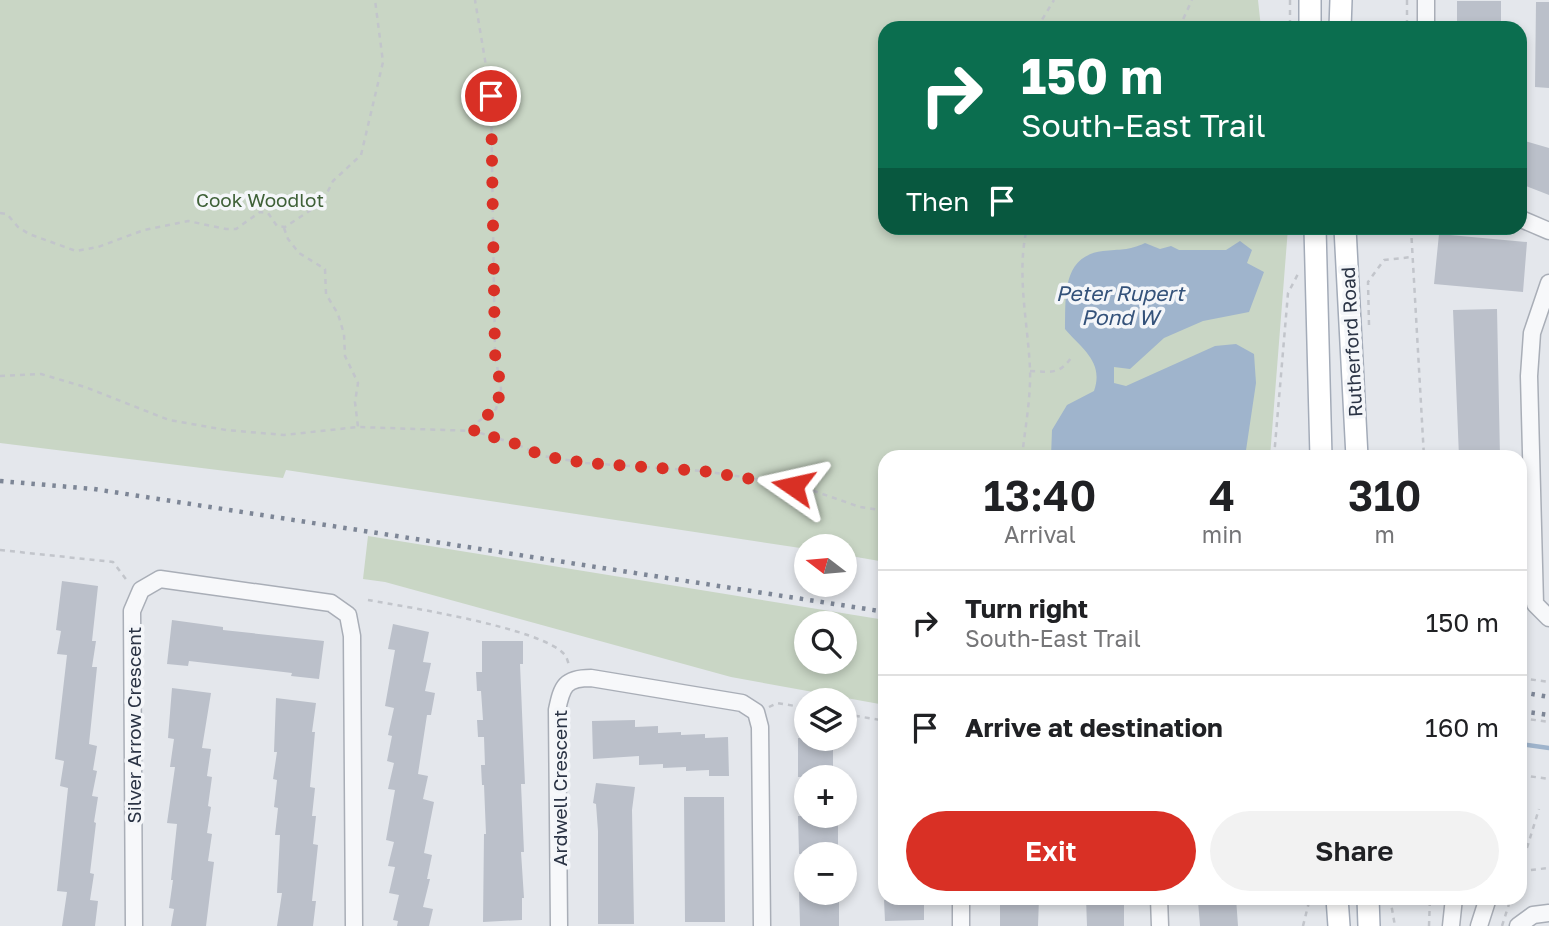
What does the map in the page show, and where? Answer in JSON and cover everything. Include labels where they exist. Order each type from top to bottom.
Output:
[{"type":"main road","points":[[1310,0],[1310,21]]},
{"type":"main road","points":[[1340,21],[1341,0]]},
{"type":"main road","name":"Rutherford Road","points":[[1315,235],[1321,450]]},
{"type":"main road","name":"Rutherford Road","points":[[1345,235],[1357,450]]},
{"type":"main road","points":[[1338,905],[1339,926]]},
{"type":"main road","points":[[1368,905],[1370,926]]},
{"type":"street","points":[[1426,0],[1426,21]]},
{"type":"street","points":[[1527,222],[1549,231]]},
{"type":"street","points":[[1549,283],[1532,333],[1529,376],[1535,604],[1549,618]]},
{"type":"street","points":[[138,596],[141,590],[160,579],[331,603],[348,615],[352,636],[354,926]]},
{"type":"street","name":"Silver Arrow Crescent","points":[[134,926],[132,611],[138,596]]},
{"type":"street","points":[[575,678],[591,678],[742,703],[756,712],[760,727],[762,926]]},
{"type":"street","name":"Ardwell Crescent","points":[[559,926],[558,710],[561,689],[575,678]]},
{"type":"street","points":[[961,905],[961,926]]},
{"type":"street","points":[[1159,905],[1160,926]]},
{"type":"street","points":[[1451,926],[1453,905]]},
{"type":"street","points":[[1479,926],[1486,905]]},
{"type":"street","points":[[1518,926],[1538,918]]},
{"type":"path","points":[[0,213],[7,214],[18,227],[29,234],[76,251],[98,247],[144,230],[188,221],[236,229],[260,212],[268,213],[276,226],[283,227],[314,208],[325,197],[333,181],[361,155],[383,62],[375,0]]},
{"type":"path","points":[[474,431],[479,421],[496,409],[501,388],[495,354],[491,96],[475,0]]},
{"type":"path","points":[[1041,21],[1054,0]]},
{"type":"path","points":[[1183,21],[1192,0]]},
{"type":"path","points":[[1290,0],[1290,21]]},
{"type":"path","points":[[1407,0],[1407,21]]},
{"type":"path","points":[[283,227],[299,253],[325,269],[326,294],[338,314],[344,334],[345,356],[358,383],[355,402],[358,427]]},
{"type":"path","points":[[1023,450],[1030,371],[1023,302],[1025,235]]},
{"type":"path","points":[[1411,235],[1424,450]]},
{"type":"path","points":[[1369,336],[1368,282],[1384,260],[1412,257]]},
{"type":"path","points":[[1275,450],[1288,293],[1298,274]]},
{"type":"path","points":[[1030,371],[1054,372],[1066,367],[1073,355]]},
{"type":"path","points":[[0,376],[41,374],[85,387],[169,420],[226,430],[284,435],[358,427],[474,431],[543,456],[586,463],[703,471],[775,482],[878,509]]},
{"type":"path","points":[[0,550],[114,562],[138,596]]},
{"type":"path","points":[[368,600],[463,617],[543,641],[565,655],[575,678]]},
{"type":"path","points":[[1527,679],[1549,682]]},
{"type":"path","points":[[756,712],[777,704],[794,706]]},
{"type":"path","points":[[857,716],[878,720]]},
{"type":"path","points":[[1527,719],[1549,722]]},
{"type":"path","points":[[1527,776],[1549,779]]},
{"type":"path","points":[[1527,849],[1539,809]]},
{"type":"path","points":[[1527,869],[1549,868]]},
{"type":"path","points":[[1303,926],[1308,905]]},
{"type":"path","points":[[1391,905],[1395,926]]},
{"type":"path","points":[[1429,926],[1430,905]]},
{"type":"path","points":[[1502,926],[1509,905]]},
{"type":"green space","name":"Cook Woodlot","points":[[0,0],[1258,0],[1260,21],[878,21],[878,235],[1287,235],[1271,450],[878,450],[878,561],[858,557],[858,534],[794,534],[794,547],[286,470],[283,478],[0,443]]},
{"type":"green space","points":[[368,536],[830,611],[794,611],[794,674],[857,674],[857,615],[878,619],[878,704],[857,700],[857,688],[794,688],[731,677],[385,582],[363,579]]},
{"type":"water","name":"Peter Rupert Pond W","points":[[1240,241],[1252,250],[1247,263],[1264,272],[1249,312],[1203,321],[1164,338],[1130,369],[1114,367],[1114,383],[1126,386],[1215,346],[1236,344],[1254,354],[1256,383],[1246,450],[1051,450],[1052,430],[1067,405],[1094,391],[1096,381],[1094,364],[1090,357],[1065,329],[1066,292],[1079,261],[1103,251],[1129,249],[1145,243],[1160,249],[1171,246],[1179,250],[1226,250]]},
{"type":"building","points":[[1457,1],[1501,1],[1501,21],[1457,21]]},
{"type":"building","points":[[1536,2],[1549,2],[1549,88],[1535,87]]},
{"type":"building","points":[[1527,142],[1549,148],[1549,195],[1527,186]]},
{"type":"building","points":[[1439,235],[1527,242],[1523,292],[1434,284]]},
{"type":"building","points":[[1497,309],[1500,450],[1459,450],[1453,310]]},
{"type":"building","points":[[62,581],[98,586],[92,641],[96,641],[92,667],[97,667],[89,744],[97,746],[93,770],[97,771],[92,796],[98,797],[90,873],[94,874],[90,900],[98,901],[95,926],[62,926],[67,892],[57,891],[68,788],[60,786],[64,761],[55,759],[67,655],[57,654],[61,631],[56,630]]},
{"type":"building","points":[[172,620],[223,627],[223,630],[324,641],[319,679],[291,676],[292,673],[189,661],[188,666],[167,664]]},
{"type":"building","points":[[393,624],[429,632],[423,662],[431,663],[425,691],[435,693],[431,715],[427,715],[418,774],[428,776],[423,799],[434,802],[424,853],[432,855],[427,879],[430,879],[423,907],[433,909],[429,926],[397,926],[398,921],[393,920],[399,895],[389,893],[395,867],[388,866],[394,842],[386,840],[395,790],[388,789],[394,763],[387,761],[392,736],[388,735],[394,708],[385,706],[395,650],[388,649]]},
{"type":"building","points":[[482,641],[523,641],[523,664],[520,664],[525,784],[521,784],[524,852],[521,852],[524,898],[522,920],[483,922],[486,834],[481,765],[485,765],[484,737],[478,737],[477,720],[483,720],[481,691],[477,691],[476,672],[482,672]]},
{"type":"building","points":[[172,688],[211,693],[202,748],[211,749],[207,776],[212,777],[208,806],[211,807],[207,833],[212,834],[208,861],[214,862],[206,926],[171,926],[174,909],[169,908],[177,824],[167,823],[175,767],[170,767],[174,739],[168,738]]},
{"type":"building","points":[[276,698],[316,703],[310,787],[315,788],[313,844],[318,845],[312,901],[316,901],[313,926],[277,926],[282,893],[277,893],[280,835],[275,835],[277,780],[273,779],[277,752],[274,752]]},
{"type":"building","points":[[635,720],[635,727],[658,726],[658,733],[705,734],[705,738],[728,737],[729,776],[709,776],[709,770],[686,771],[686,767],[663,768],[663,764],[639,765],[639,756],[593,759],[592,721]]},
{"type":"building","points":[[798,751],[833,751],[833,765],[798,765]]},
{"type":"building","points":[[596,783],[635,787],[632,810],[634,924],[598,924],[598,831],[596,804],[593,803]]},
{"type":"building","points":[[684,797],[724,797],[725,922],[685,922]]},
{"type":"building","points":[[798,828],[838,828],[838,842],[799,842]]},
{"type":"building","points":[[799,905],[839,905],[839,926],[800,926]]},
{"type":"building","points":[[884,905],[924,905],[924,920],[885,921]]},
{"type":"building","points":[[1000,905],[1039,905],[1038,926],[1000,926]]},
{"type":"building","points":[[1086,905],[1124,905],[1124,926],[1087,926]]},
{"type":"building","points":[[1198,905],[1236,905],[1238,926],[1200,926]]},
{"type":"waterway","points":[[1527,745],[1549,748]]},
{"type":"railway","points":[[0,481],[94,489],[878,611]]},
{"type":"railway","points":[[1527,693],[1549,697]]},
{"type":"railway","points":[[1527,712],[1549,715]]},
{"type":"route","points":[[491,96],[495,354],[501,388],[496,409],[479,421],[474,431],[543,456],[586,463],[703,471],[793,486]]}]
